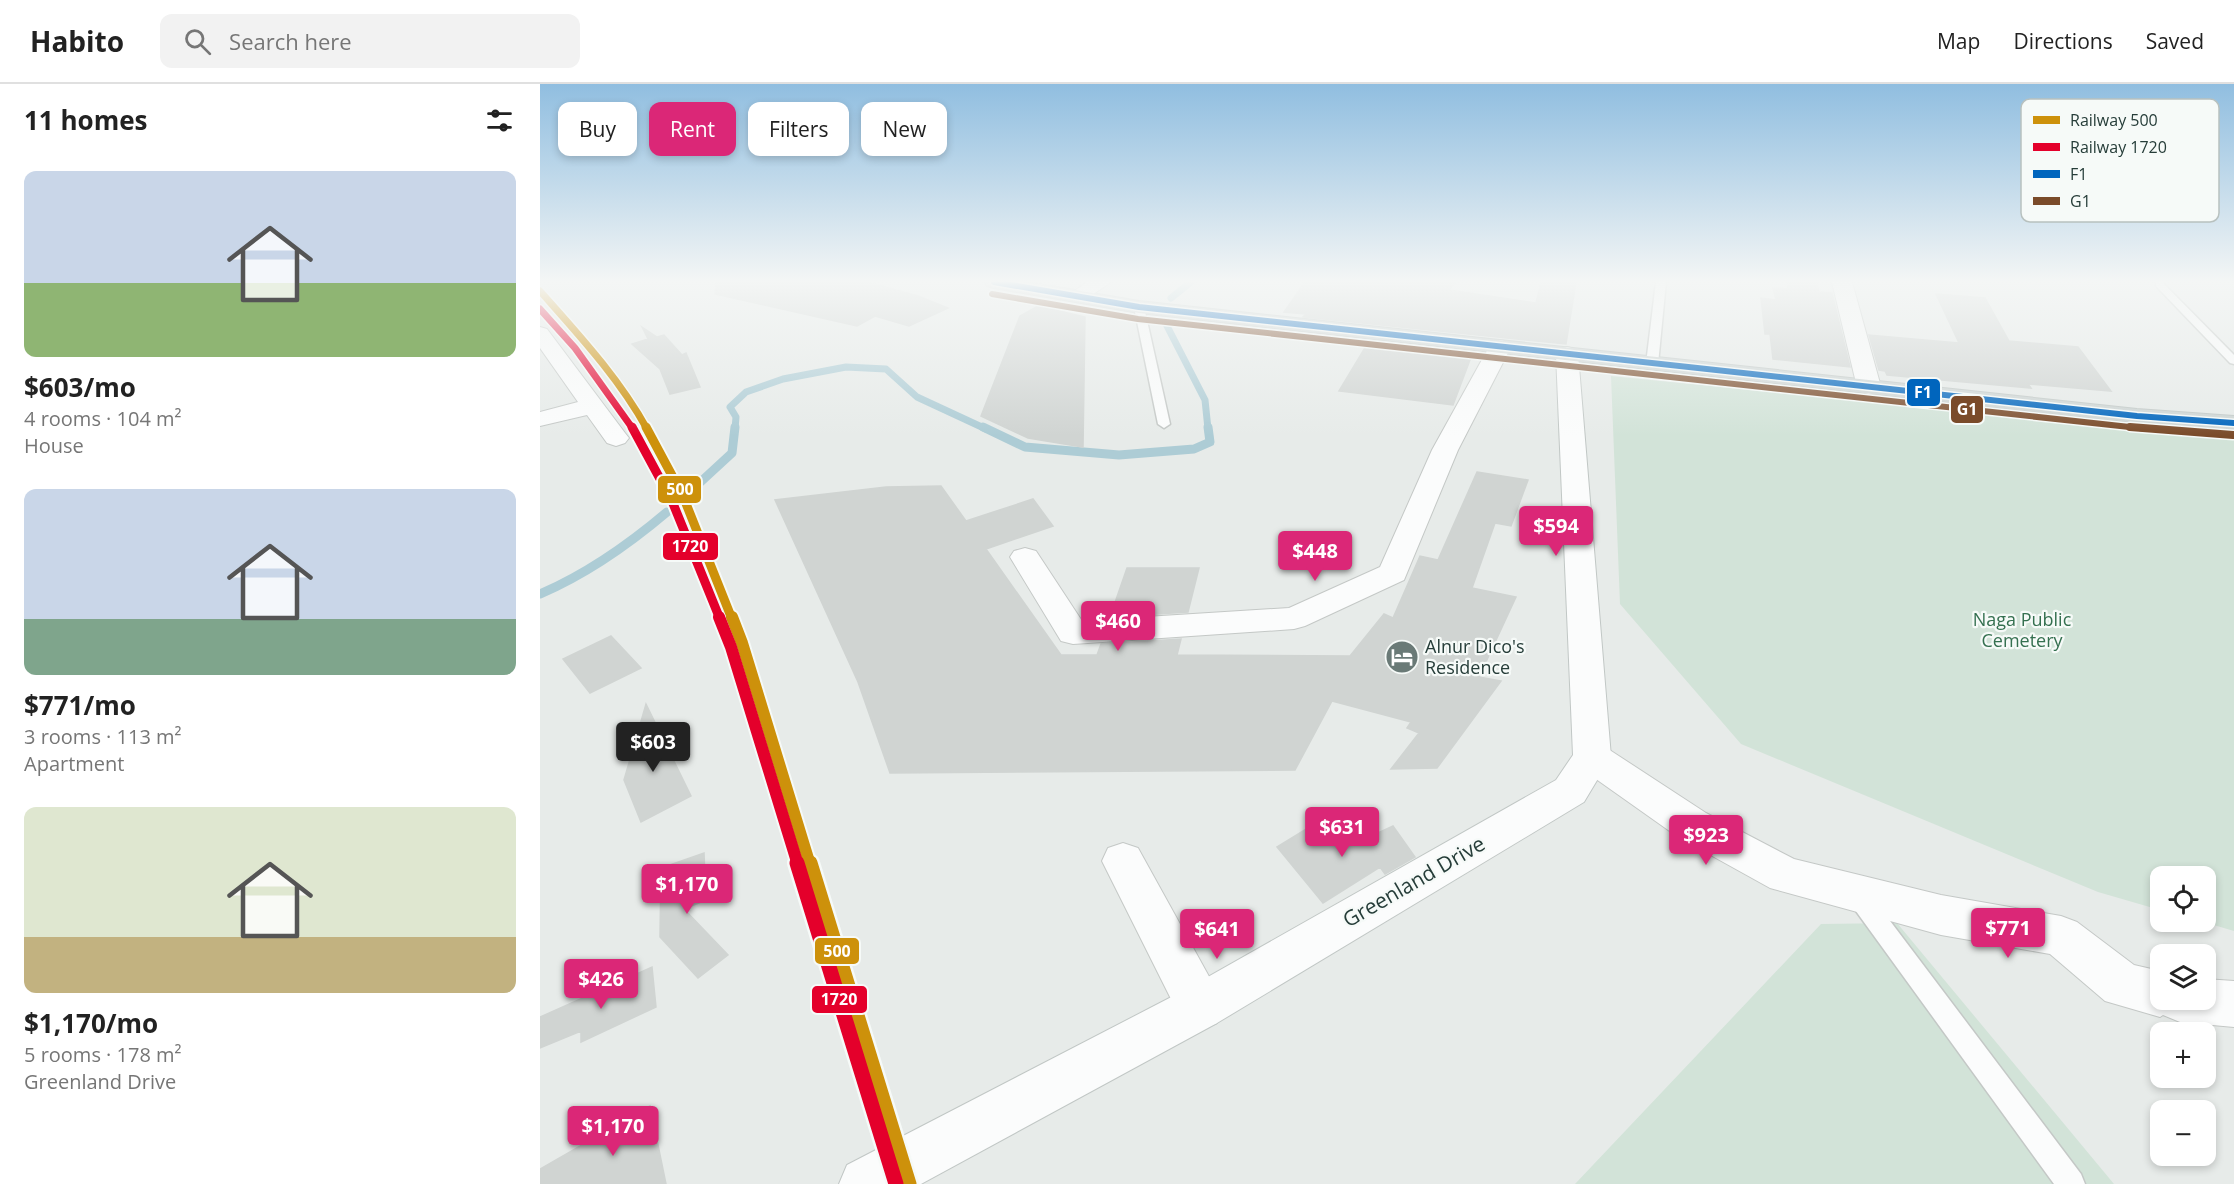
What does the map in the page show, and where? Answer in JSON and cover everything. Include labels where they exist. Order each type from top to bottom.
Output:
[{"type":"main road","points":[[1377,333],[2137,416],[2234,423]]},
{"type":"street","points":[[540,333],[616,438]]},
{"type":"street","points":[[1855,333],[1869,387]]},
{"type":"street","points":[[1025,557],[1073,633],[1294,618],[1393,573],[1445,450],[1500,347]]},
{"type":"street","points":[[1567,354],[1592,757],[1692,825],[1785,875],[1941,915],[2061,936],[2122,985],[2150,992]]},
{"type":"street","points":[[540,375],[567,370]]},
{"type":"street","points":[[540,419],[592,406]]},
{"type":"street","name":"Greenland Drive","points":[[866,1184],[1200,1007],[1570,791],[1592,757]]},
{"type":"street","points":[[1123,861],[1200,1007]]},
{"type":"street","points":[[2216,1002],[2234,1004]]},
{"type":"lane","points":[[1145,333],[1164,424]]},
{"type":"lane","points":[[1652,364],[1655,333]]},
{"type":"lane","points":[[2207,333],[2234,361]]},
{"type":"lane","points":[[1857,894],[2071,1184]]},
{"type":"green space","name":"Naga Public Cemetery","points":[[1611,376],[2234,439],[2234,931],[2216,926],[2216,866],[2150,866],[2150,907],[2098,892],[1741,744],[1620,604]]},
{"type":"green space","points":[[1897,923],[2114,1184],[1575,1184],[1821,924]]},
{"type":"building","points":[[645,333],[652,333],[657,337],[664,335],[682,355],[686,353],[700,387],[670,394],[660,369],[632,344],[648,339]]},
{"type":"building","points":[[1013,333],[1085,333],[1083,447],[1028,438],[981,416]]},
{"type":"building","points":[[1462,333],[1568,333],[1566,344]]},
{"type":"building","points":[[1842,333],[1850,367],[1773,359],[1770,334],[1765,334]]},
{"type":"building","points":[[1954,333],[2005,333],[2009,341],[2078,347],[2111,391],[2028,384],[2031,388],[1887,375],[1885,371],[1879,370],[1869,335],[1959,343]]},
{"type":"building","points":[[1369,341],[1473,352],[1453,405],[1339,391]]},
{"type":"building","points":[[1477,472],[1528,480],[1511,526],[1495,523],[1472,588],[1516,597],[1479,677],[1501,681],[1437,768],[1391,769],[1419,733],[1407,728],[1411,722],[1332,701],[1295,770],[890,773],[858,682],[775,500],[886,487],[941,486],[966,521],[1033,499],[1053,526],[986,549],[1061,655],[1097,655],[1101,644],[1181,639],[1177,655],[1350,656],[1384,614],[1393,618],[1420,556],[1438,560]]},
{"type":"building","points":[[1127,568],[1199,568],[1188,612],[1110,617]]},
{"type":"building","points":[[611,636],[641,668],[590,693],[563,659]]},
{"type":"building","points":[[646,704],[691,796],[641,822],[624,780]]},
{"type":"building","points":[[1321,820],[1346,848],[1393,826],[1415,857],[1385,874],[1380,867],[1323,903],[1277,847]]},
{"type":"building","points":[[704,853],[706,900],[684,909],[728,955],[698,978],[660,937],[661,868]]},
{"type":"building","points":[[652,967],[656,1007],[581,1042],[581,1031],[540,1048],[540,1017]]},
{"type":"building","points":[[650,1106],[666,1184],[540,1184],[540,1169]]},
{"type":"waterway","points":[[1171,333],[1205,400],[1208,429]]},
{"type":"waterway","points":[[735,429],[736,417],[730,407],[746,392],[783,379],[846,367],[886,369],[917,397],[986,429]]},
{"type":"waterway","points":[[694,488],[732,453],[735,427]]},
{"type":"waterway","points":[[983,427],[1025,447],[1119,455],[1194,449],[1210,442],[1208,427]]},
{"type":"waterway","points":[[540,594],[606,558],[667,512]]},
{"type":"rail line","name":"1720","points":[[562,333],[628,419],[672,501],[731,647],[896,1184]]},
{"type":"rail line","name":"500","points":[[578,333],[638,413],[683,496],[742,643],[909,1184]]},
{"type":"transit line","name":"G1","points":[[1269,333],[2136,428],[2233,435]]},
{"type":"transit line","name":"F1","points":[[1380,333],[2137,416],[2234,423]]},
{"type":"place","name":"Alnur Dico's Residence","points":[[1402,657]]}]
